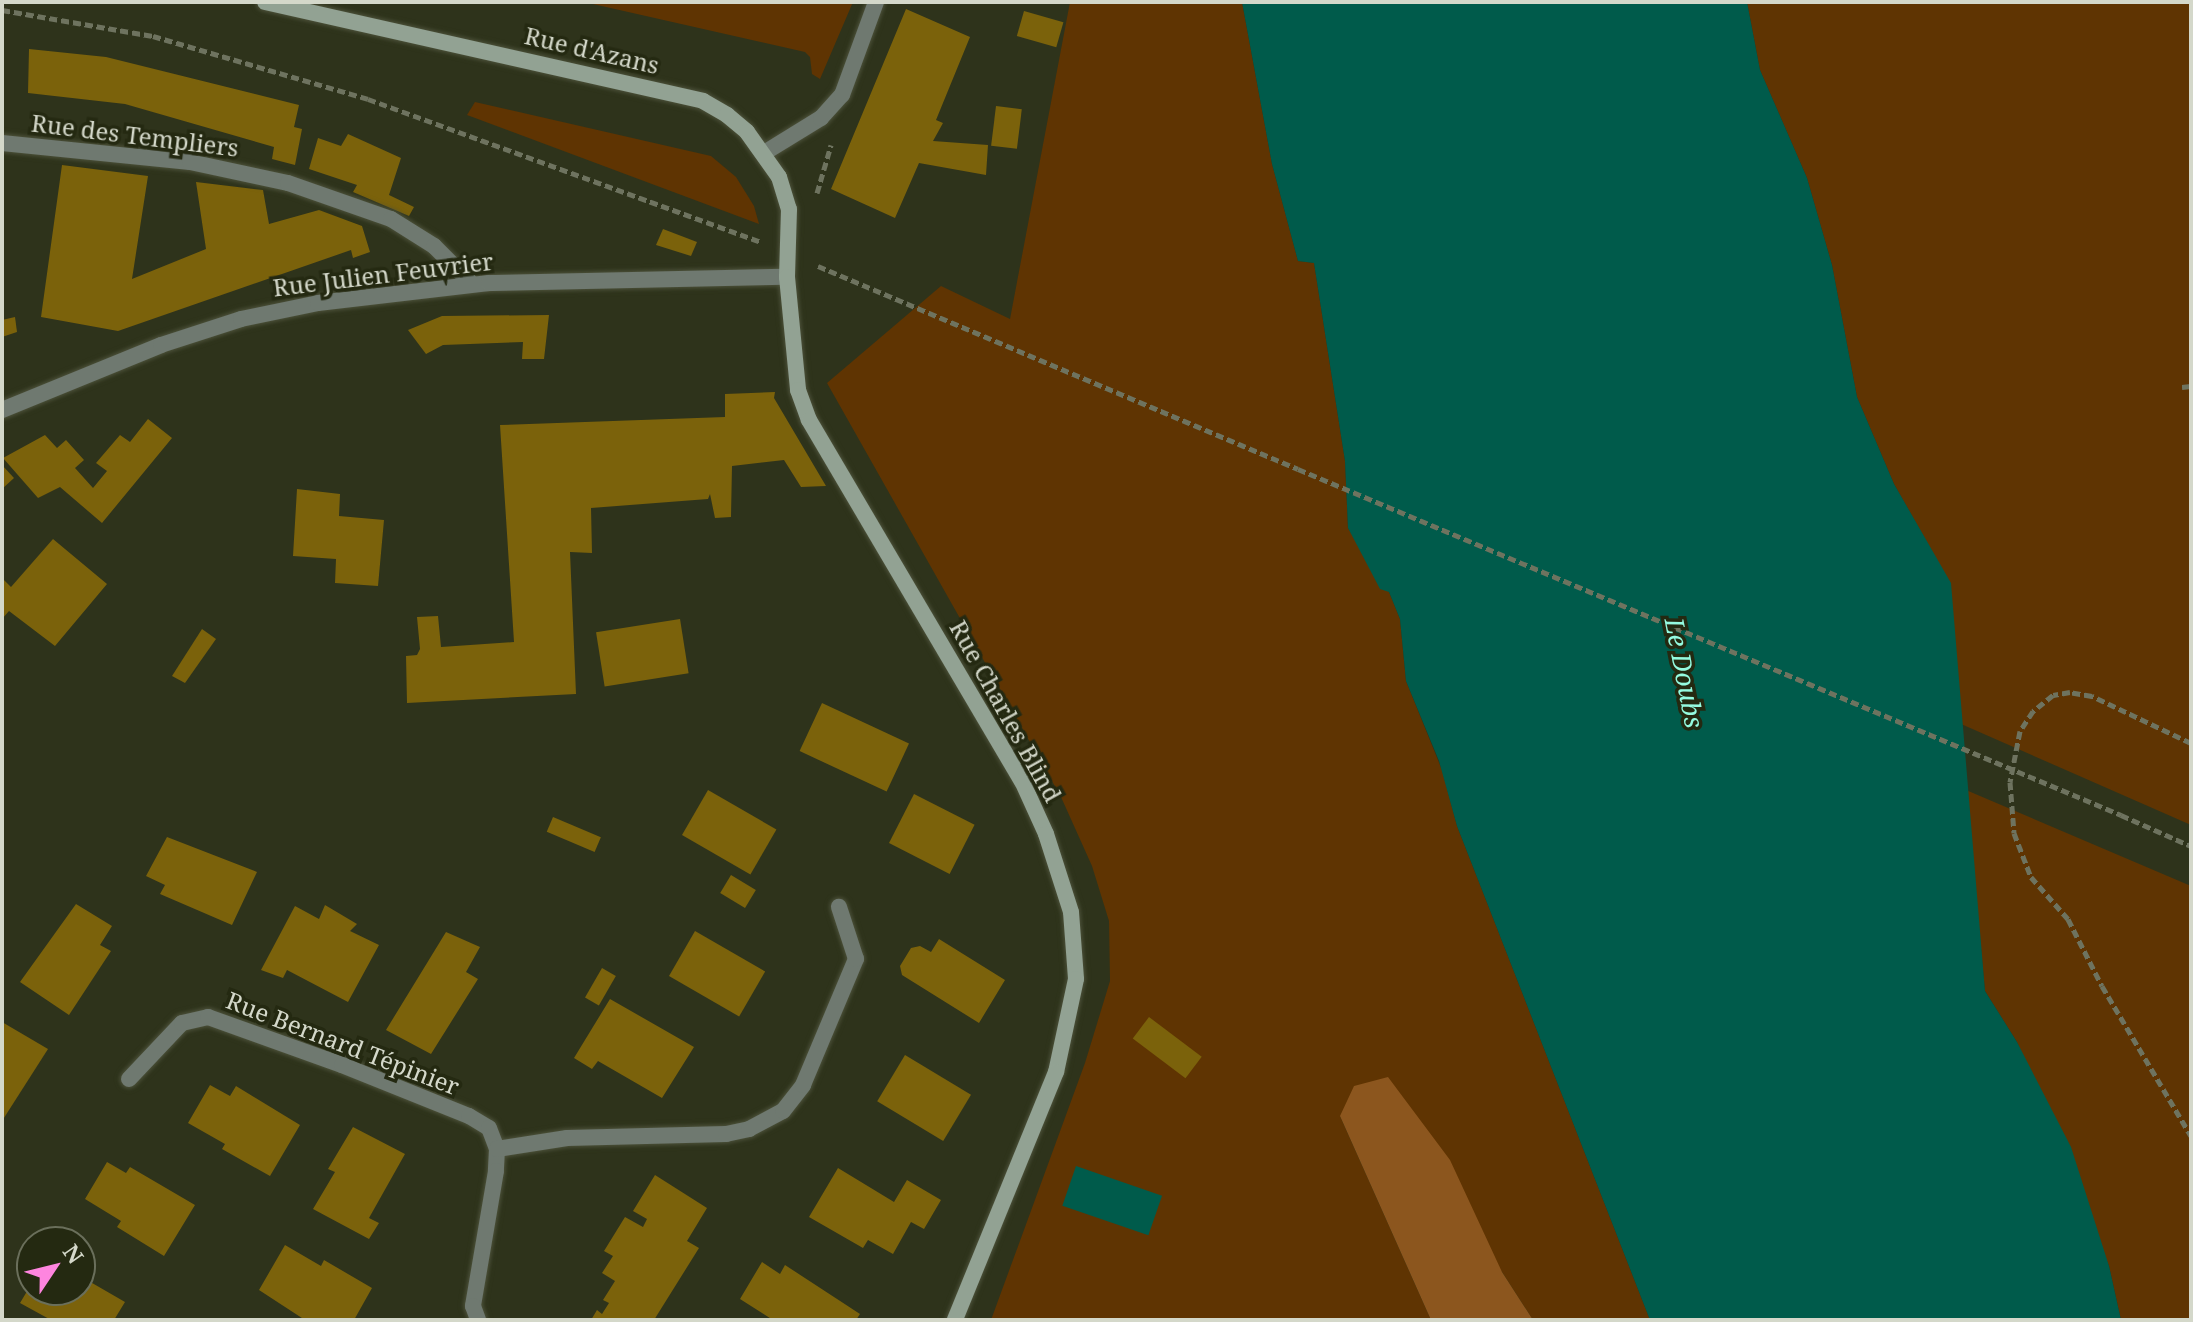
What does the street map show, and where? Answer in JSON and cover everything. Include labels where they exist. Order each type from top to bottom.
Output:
[{"type":"street","name":"Rue d'Azans","points":[[265,2],[703,101],[727,115],[764,153],[785,192],[790,228],[787,277]]},
{"type":"street","points":[[764,153],[821,118],[842,95],[876,2]]},
{"type":"street","name":"Rue des Templiers","points":[[2,143],[190,162],[288,183],[391,219],[434,246],[472,284]]},
{"type":"street","name":"Rue Julien Feuvrier","points":[[2,410],[161,345],[241,319],[318,303],[472,284],[787,277]]},
{"type":"street","name":"Rue Charles Blind","points":[[787,277],[798,390],[809,420],[1022,781],[1061,873],[1071,912],[1076,979],[1056,1072],[955,1320]]},
{"type":"street","points":[[478,1320],[473,1306],[497,1149],[567,1138],[726,1134],[749,1129],[783,1111],[803,1085],[856,959],[839,907]]},
{"type":"street","name":"Rue Bernard Tépinier","points":[[129,1079],[182,1023],[208,1017],[342,1065],[469,1116],[489,1128],[497,1149]]},
{"type":"path","points":[[2,10],[153,36],[368,99],[788,253],[2191,846]]},
{"type":"path","points":[[815,199],[830,155],[831,140]]},
{"type":"path","points":[[2182,387],[2191,386]]},
{"type":"path","points":[[2191,743],[2092,696],[2070,692],[2053,695],[2033,711],[2020,731],[2010,782],[2014,833],[2031,877],[2068,919],[2102,986],[2189,1126],[2191,1136]]},
{"type":"shaded area","points":[[584,2],[853,2],[820,79],[812,74],[810,57],[805,52]]},
{"type":"shaded area","points":[[1070,2],[1242,2],[1272,164],[1298,261],[1314,263],[1345,461],[1348,528],[1389,592],[1400,619],[1406,681],[1442,770],[1457,826],[1650,1320],[1533,1320],[1502,1272],[1340,1116],[1431,1320],[991,1320],[1085,1063],[1110,981],[1109,921],[1092,866],[1061,797],[827,383],[941,286],[1010,319]]},
{"type":"shaded area","points":[[1747,2],[2191,2],[2191,825],[1961,724],[1950,583],[1894,484],[1857,397],[1832,265],[1807,178],[1760,70]]},
{"type":"shaded area","points":[[475,102],[711,156],[736,177],[754,206],[759,224],[467,115]]},
{"type":"shaded area","points":[[1966,790],[2191,886],[2191,1320],[2121,1320],[2109,1266],[2017,1042],[1985,991]]},
{"type":"shaded area","points":[[1388,1077],[1450,1160],[1502,1272],[1533,1320],[1431,1320],[1340,1116],[1354,1086]]},
{"type":"water","name":"Le Doubs","points":[[1242,2],[1747,2],[1760,70],[1807,178],[1832,265],[1857,397],[1894,484],[1951,583],[1985,991],[2017,1042],[2071,1147],[2109,1266],[2121,1320],[1650,1320],[1457,826],[1439,761],[1406,681],[1400,619],[1389,592],[1380,589],[1348,528],[1345,461],[1314,263],[1298,261],[1272,164]]},
{"type":"water","points":[[1076,1166],[1162,1196],[1148,1235],[1062,1206]]},
{"type":"building","points":[[906,9],[970,37],[936,120],[943,123],[933,141],[988,145],[986,175],[919,163],[895,218],[831,189]]},
{"type":"building","points":[[1024,11],[1063,22],[1056,47],[1017,36]]},
{"type":"building","points":[[29,49],[106,57],[299,105],[294,127],[302,129],[295,165],[272,159],[274,147],[125,104],[28,93]]},
{"type":"building","points":[[996,106],[1022,109],[1017,149],[991,146]]},
{"type":"building","points":[[348,134],[401,158],[389,195],[414,207],[409,216],[353,192],[357,185],[309,169],[318,138],[341,146]]},
{"type":"building","points":[[62,165],[148,176],[132,279],[206,249],[196,182],[263,190],[269,224],[319,210],[362,226],[370,252],[353,258],[351,250],[118,331],[41,317]]},
{"type":"building","points":[[663,229],[697,242],[691,256],[656,245]]},
{"type":"building","points":[[549,315],[544,359],[522,359],[523,342],[443,345],[426,354],[408,330],[442,316]]},
{"type":"building","points":[[15,317],[17,332],[2,337],[2,320]]},
{"type":"building","points":[[775,392],[774,398],[826,486],[801,487],[784,460],[732,466],[731,517],[715,518],[710,494],[708,499],[591,508],[592,553],[570,552],[576,694],[407,703],[406,656],[417,655],[420,649],[417,617],[438,616],[441,647],[514,642],[500,425],[725,417],[725,394]]},
{"type":"building","points":[[148,419],[172,438],[102,523],[60,487],[38,498],[3,458],[45,435],[57,448],[66,440],[84,460],[75,468],[93,488],[107,471],[96,463],[120,435],[130,442]]},
{"type":"building","points":[[2,465],[14,478],[2,489]]},
{"type":"building","points":[[297,489],[340,494],[339,516],[384,520],[378,586],[335,583],[336,559],[293,556]]},
{"type":"building","points":[[53,539],[107,584],[55,646],[9,611],[2,619],[2,578],[11,587]]},
{"type":"building","points":[[680,619],[689,673],[605,687],[596,632]]},
{"type":"building","points":[[202,629],[216,639],[185,683],[172,676]]},
{"type":"building","points":[[822,703],[909,744],[887,792],[800,751]]},
{"type":"building","points":[[708,790],[776,830],[750,875],[682,835]]},
{"type":"building","points":[[914,794],[975,825],[950,874],[889,843]]},
{"type":"building","points":[[553,817],[601,837],[595,852],[547,832]]},
{"type":"building","points":[[167,837],[257,872],[232,925],[160,894],[165,885],[146,876]]},
{"type":"building","points":[[731,875],[756,890],[745,908],[720,893]]},
{"type":"building","points":[[76,904],[112,926],[100,945],[111,951],[69,1015],[20,982]]},
{"type":"building","points":[[325,905],[357,924],[350,931],[379,945],[348,1002],[287,970],[283,978],[261,970],[295,906],[319,919]]},
{"type":"building","points":[[695,931],[765,972],[739,1017],[669,976]]},
{"type":"building","points":[[446,932],[480,947],[466,972],[478,979],[431,1054],[386,1030]]},
{"type":"building","points":[[939,939],[1005,980],[979,1023],[902,975],[900,966],[911,948],[920,946],[931,952]]},
{"type":"building","points":[[602,968],[616,976],[599,1005],[585,997]]},
{"type":"building","points":[[610,999],[694,1047],[662,1098],[598,1061],[592,1069],[574,1058]]},
{"type":"building","points":[[1149,1017],[1202,1057],[1185,1078],[1133,1039]]},
{"type":"building","points":[[2,1022],[48,1049],[2,1121]]},
{"type":"building","points":[[905,1055],[971,1095],[943,1141],[877,1101]]},
{"type":"building","points":[[210,1085],[230,1096],[236,1086],[300,1125],[270,1176],[222,1149],[225,1144],[188,1123]]},
{"type":"building","points":[[353,1127],[405,1154],[369,1218],[379,1223],[369,1239],[313,1209],[335,1172],[328,1169]]},
{"type":"building","points":[[107,1162],[126,1173],[130,1167],[195,1205],[164,1256],[117,1227],[121,1221],[85,1199]]},
{"type":"building","points":[[838,1168],[894,1202],[907,1180],[941,1200],[924,1229],[911,1222],[893,1254],[868,1240],[863,1248],[809,1217]]},
{"type":"building","points":[[655,1175],[707,1208],[687,1241],[699,1248],[654,1320],[591,1320],[597,1310],[602,1314],[609,1303],[603,1300],[615,1281],[602,1273],[613,1256],[604,1251],[625,1217],[643,1227],[647,1219],[633,1211]]},
{"type":"building","points":[[285,1245],[321,1266],[324,1260],[372,1288],[354,1320],[305,1320],[259,1290]]},
{"type":"building","points":[[762,1262],[780,1274],[785,1265],[860,1314],[856,1320],[773,1320],[740,1299]]},
{"type":"building","points":[[96,1285],[125,1302],[114,1320],[51,1320],[25,1306],[96,1306]]}]
